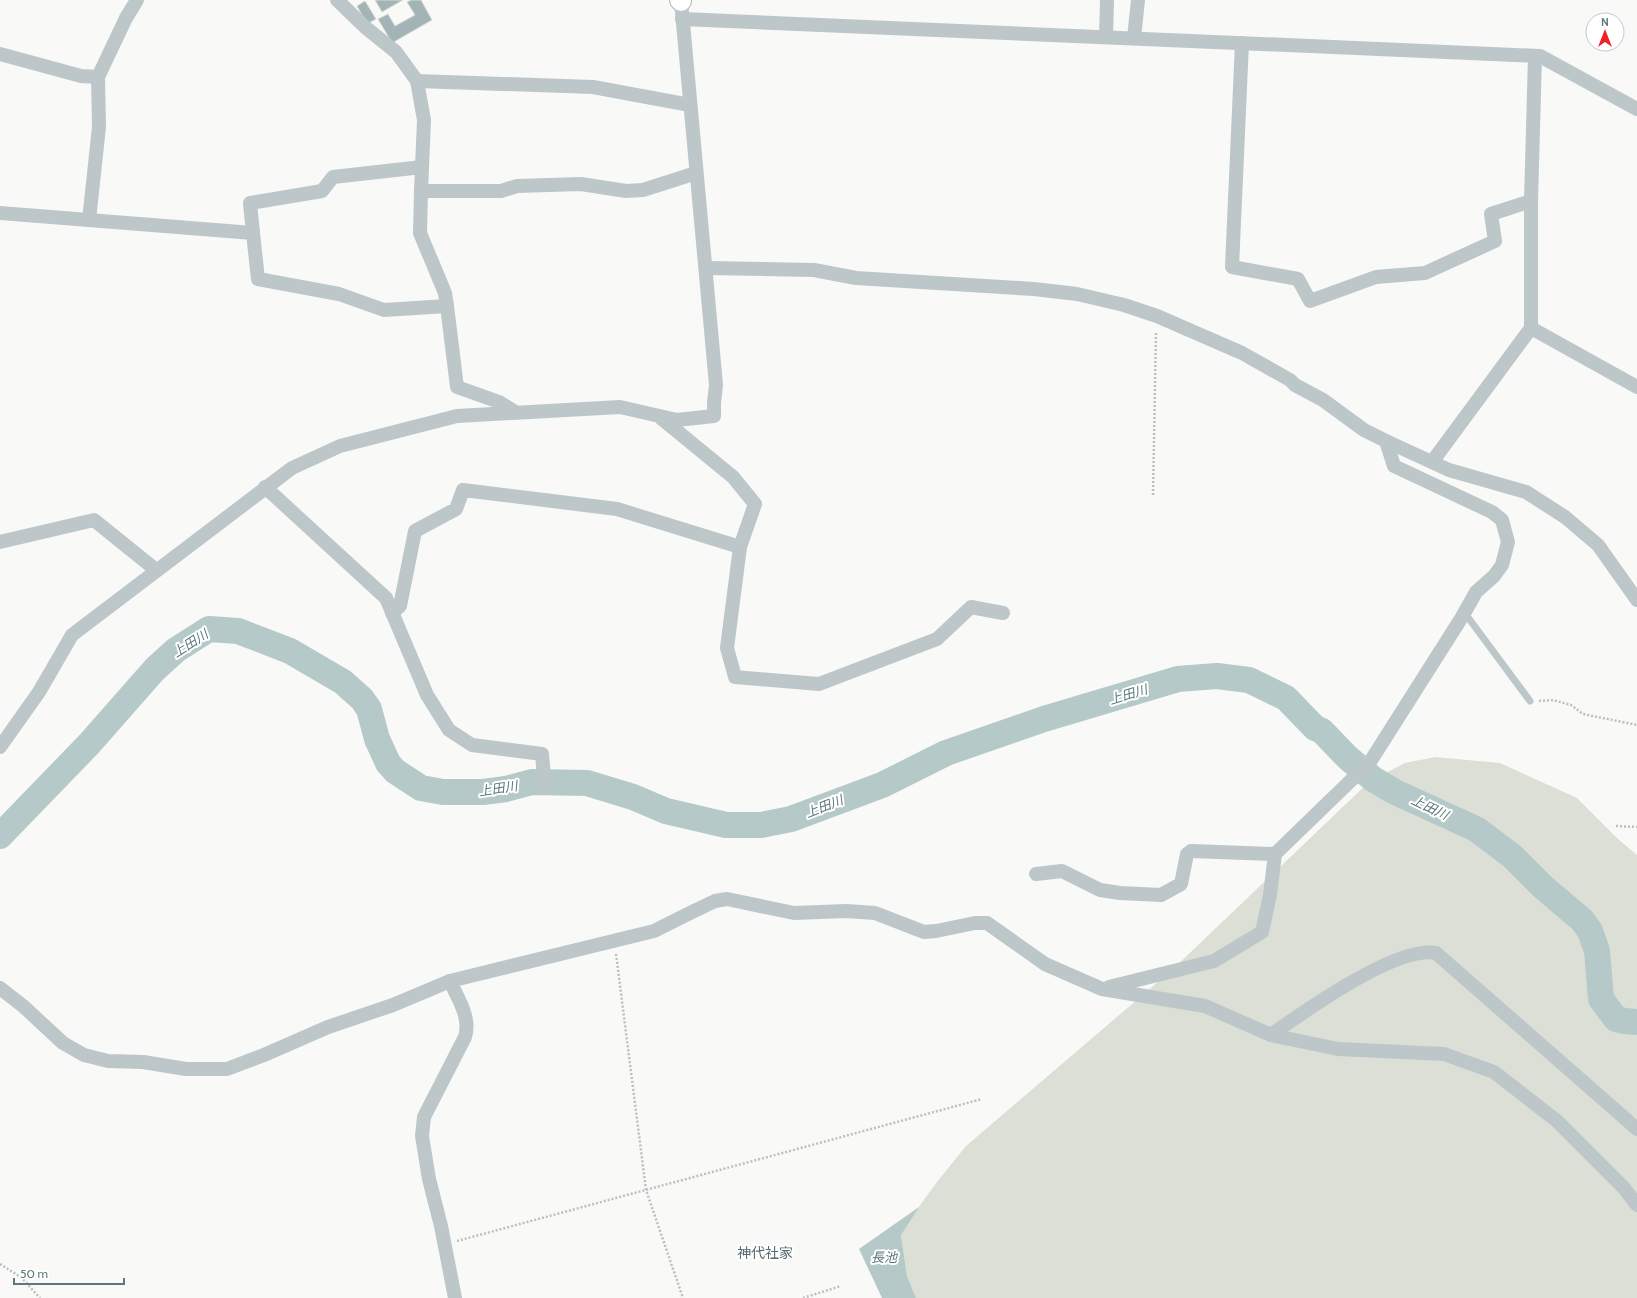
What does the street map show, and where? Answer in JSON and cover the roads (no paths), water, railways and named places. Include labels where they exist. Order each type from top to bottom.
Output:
[{"type":"street","points":[[89,220],[99,127],[98,77],[126,18],[137,0]]},
{"type":"street","points":[[337,0],[365,27],[396,52],[417,81],[424,120],[420,233],[445,293],[457,387],[499,402],[515,412]]},
{"type":"street","points":[[1106,37],[1107,0]]},
{"type":"street","points":[[1134,38],[1138,0]]},
{"type":"street","points":[[0,747],[39,692],[72,635],[292,468],[340,446],[458,416],[620,407],[677,420],[714,416],[716,385],[707,268],[696,173],[681,6],[1106,37],[1540,56],[1637,108]]},
{"type":"street","points":[[1242,43],[1232,266],[1298,279],[1310,301],[1376,277],[1425,273],[1488,245],[1495,241],[1491,214],[1531,201]]},
{"type":"street","points":[[0,54],[81,76],[98,77]]},
{"type":"street","points":[[1432,462],[1531,328],[1531,201],[1535,56]]},
{"type":"street","points":[[417,81],[593,87],[690,105]]},
{"type":"street","points":[[422,167],[333,177],[322,191],[250,203],[258,279],[339,294],[384,310],[447,306]]},
{"type":"street","points":[[421,191],[501,191],[517,186],[581,184],[626,191],[643,190],[696,173]]},
{"type":"street","points":[[0,213],[253,233]]},
{"type":"street","points":[[707,268],[814,270],[856,278],[1034,289],[1077,294],[1124,305],[1157,316],[1242,354],[1283,376],[1323,400],[1364,430],[1386,441],[1449,470],[1526,492],[1565,517],[1598,545],[1637,600]]},
{"type":"street","points":[[1531,328],[1637,387]]},
{"type":"street","points":[[657,416],[733,478],[755,504],[740,547],[727,648],[735,677],[819,684],[937,639],[971,607],[1003,613]]},
{"type":"street","points":[[1102,989],[1214,961],[1262,932],[1270,895],[1275,854],[1370,762],[1476,592],[1494,576],[1502,565],[1508,542],[1502,520],[1492,512],[1394,466],[1386,441]]},
{"type":"street","points":[[265,488],[386,598],[427,695],[449,730],[472,745],[542,754],[545,788]]},
{"type":"street","points":[[392,613],[400,606],[414,531],[456,509],[463,490],[617,509],[740,547]]},
{"type":"street","points":[[0,542],[94,520],[156,570]]},
{"type":"street","points":[[1036,874],[1062,871],[1100,890],[1161,895],[1181,884],[1187,854],[1191,851],[1275,854]]},
{"type":"street","points":[[0,988],[23,1006],[63,1043],[84,1055],[108,1061],[143,1062],[186,1069],[227,1069],[264,1055],[328,1026],[393,1004],[450,981],[654,931],[715,901],[727,899],[794,912],[846,911],[875,913],[924,932],[936,931],[976,922],[987,923],[1045,964],[1102,989],[1205,1006],[1271,1035],[1338,1049],[1444,1054],[1494,1072],[1557,1122],[1624,1188],[1637,1205]]},
{"type":"street","points":[[1271,1035],[1335,991],[1394,961],[1427,951],[1436,953],[1637,1129]]},
{"type":"street","points":[[450,981],[467,1019],[468,1028],[465,1037],[424,1117],[422,1136],[428,1179],[445,1245],[455,1298]]},
{"type":"lane","points":[[1464,612],[1530,701]]},
{"type":"water","name":"長池","points":[[919,1207],[901,1235],[907,1276],[916,1298],[882,1298],[859,1249]]},
{"type":"waterway","name":"上田川","points":[[0,836],[89,744],[155,669],[176,650],[209,629],[238,631],[290,651],[343,682],[362,699],[369,709],[377,739],[388,763],[395,771],[421,788],[443,792],[483,792],[506,789],[532,782],[587,783],[633,797],[666,811],[726,825],[761,825],[791,819],[882,785],[946,753],[1044,719],[1178,679],[1217,676],[1249,680],[1286,698],[1315,728],[1322,731],[1347,757],[1373,779],[1395,792],[1476,829],[1512,856],[1543,887],[1582,920],[1590,931],[1597,951],[1601,999],[1616,1019],[1637,1022]]},
{"type":"district","name":"神代社家","points":[[765,1253]]}]
